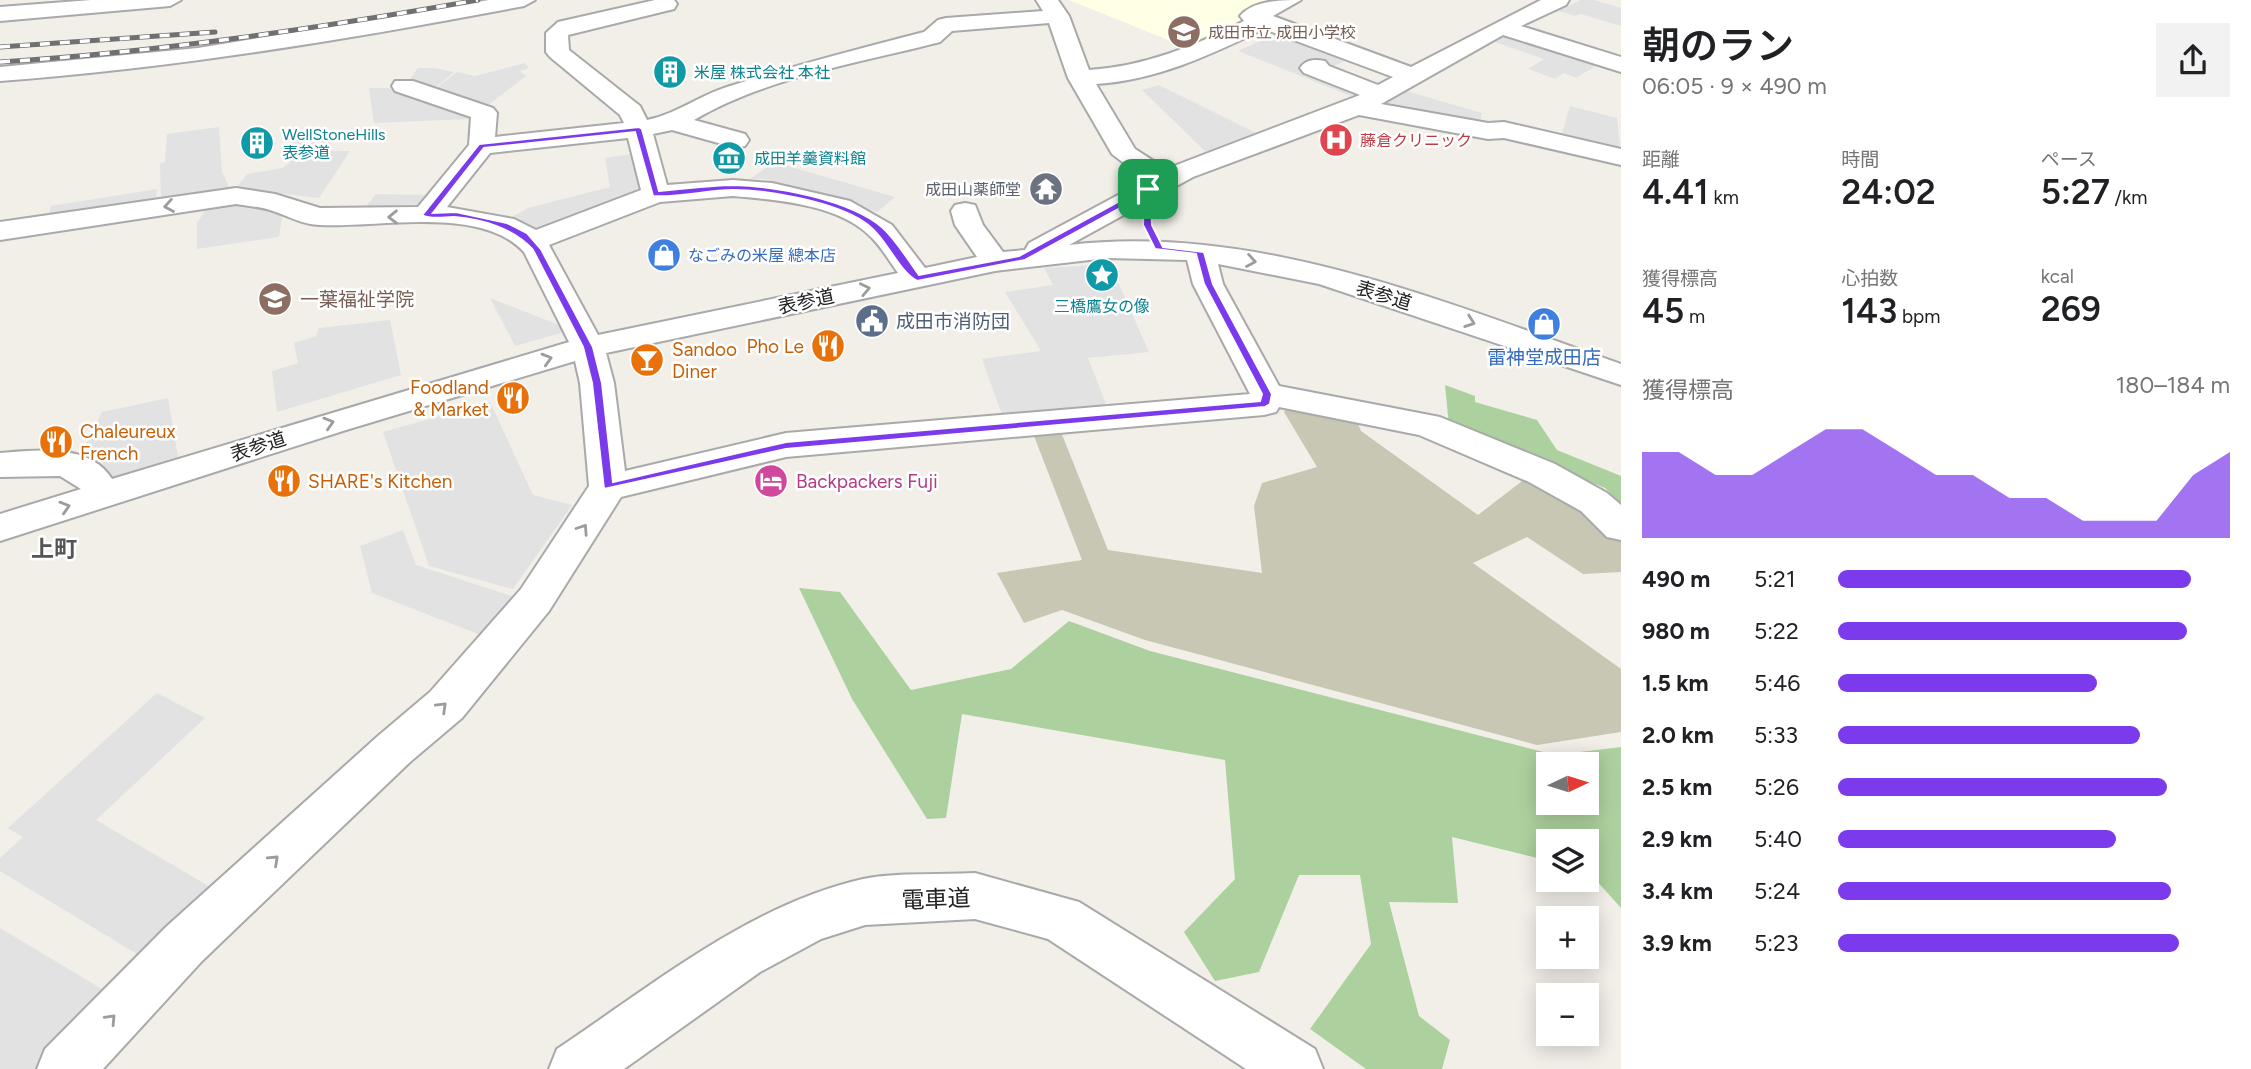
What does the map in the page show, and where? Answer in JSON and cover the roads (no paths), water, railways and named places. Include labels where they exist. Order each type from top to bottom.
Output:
[{"type":"street","points":[[0,14],[170,0]]},
{"type":"street","points":[[0,74],[149,61],[368,28],[524,0]]},
{"type":"street","points":[[1290,0],[1251,16],[1411,75]]},
{"type":"street","points":[[965,211],[969,225],[1008,260],[1182,171],[1368,101],[1501,27],[1558,0]]},
{"type":"street","points":[[656,194],[639,129],[631,111],[558,52],[557,33],[566,27],[666,4]]},
{"type":"street","points":[[482,146],[639,129],[673,122],[709,101],[790,74],[932,37],[946,25],[1053,8],[1080,78],[1125,154],[1157,185]]},
{"type":"street","points":[[1080,78],[1119,76],[1179,61],[1264,20]]},
{"type":"street","points":[[1501,27],[1621,65]]},
{"type":"street","points":[[1317,66],[1312,68],[1368,101],[1488,131],[1503,130],[1621,157]]},
{"type":"street","points":[[404,86],[484,113],[482,146],[426,215]]},
{"type":"street","points":[[673,122],[736,141]]},
{"type":"street","points":[[747,189],[776,165]]},
{"type":"street","points":[[1157,185],[1147,225],[1159,249]]},
{"type":"street","points":[[532,242],[614,213],[656,194],[747,189],[772,191],[839,207],[864,218],[881,231],[917,278]]},
{"type":"street","points":[[0,231],[236,196],[275,202],[317,217],[426,215],[478,218],[504,225],[532,242],[588,347],[597,383],[608,487],[535,600],[446,705],[394,749],[184,944],[65,1069]]},
{"type":"street","name":"表参道","points":[[0,528],[334,422],[588,347],[1008,260],[1107,249],[1200,252],[1325,276],[1462,319],[1621,375]]},
{"type":"street","points":[[608,487],[786,445],[1265,404],[1267,394],[1208,284],[1200,252]]},
{"type":"street","points":[[1267,394],[1428,425],[1542,473],[1594,502],[1621,527]]},
{"type":"street","points":[[0,465],[47,462],[72,467],[91,476],[103,496]]},
{"type":"street","name":"電車道","points":[[577,1069],[742,955],[808,919],[865,902],[975,896],[1061,919],[1295,1069]]},
{"type":"railway","points":[[0,62],[240,38],[478,0]]},
{"type":"railway","points":[[0,47],[215,32]]},
{"type":"place","name":"成田市立 成田小学校","points":[[1184,32]]},
{"type":"place","name":"米屋 株式会社 本社","points":[[670,72]]},
{"type":"place","name":"藤倉クリニック","points":[[1336,140]]},
{"type":"place","name":"WellStoneHills 表参道","points":[[257,143]]},
{"type":"place","name":"成田羊羹資料館","points":[[729,158]]},
{"type":"place","name":"成田山薬師堂","points":[[1046,189]]},
{"type":"place","name":"なごみの米屋 總本店","points":[[664,255]]},
{"type":"place","name":"三橋鷹女の像","points":[[1102,275]]},
{"type":"place","name":"一葉福祉学院","points":[[275,299]]},
{"type":"place","name":"成田市消防団","points":[[872,321]]},
{"type":"place","name":"雷神堂成田店","points":[[1544,324]]},
{"type":"place","name":"Pho Le","points":[[828,346]]},
{"type":"place","name":"Sandoo Diner","points":[[647,360]]},
{"type":"place","name":"Foodland & Market","points":[[513,398]]},
{"type":"place","name":"Chaleureux French","points":[[56,442]]},
{"type":"place","name":"SHARE's Kitchen","points":[[284,481]]},
{"type":"place","name":"Backpackers Fuji","points":[[771,481]]},
{"type":"district","name":"上町","points":[[54,549]]}]
